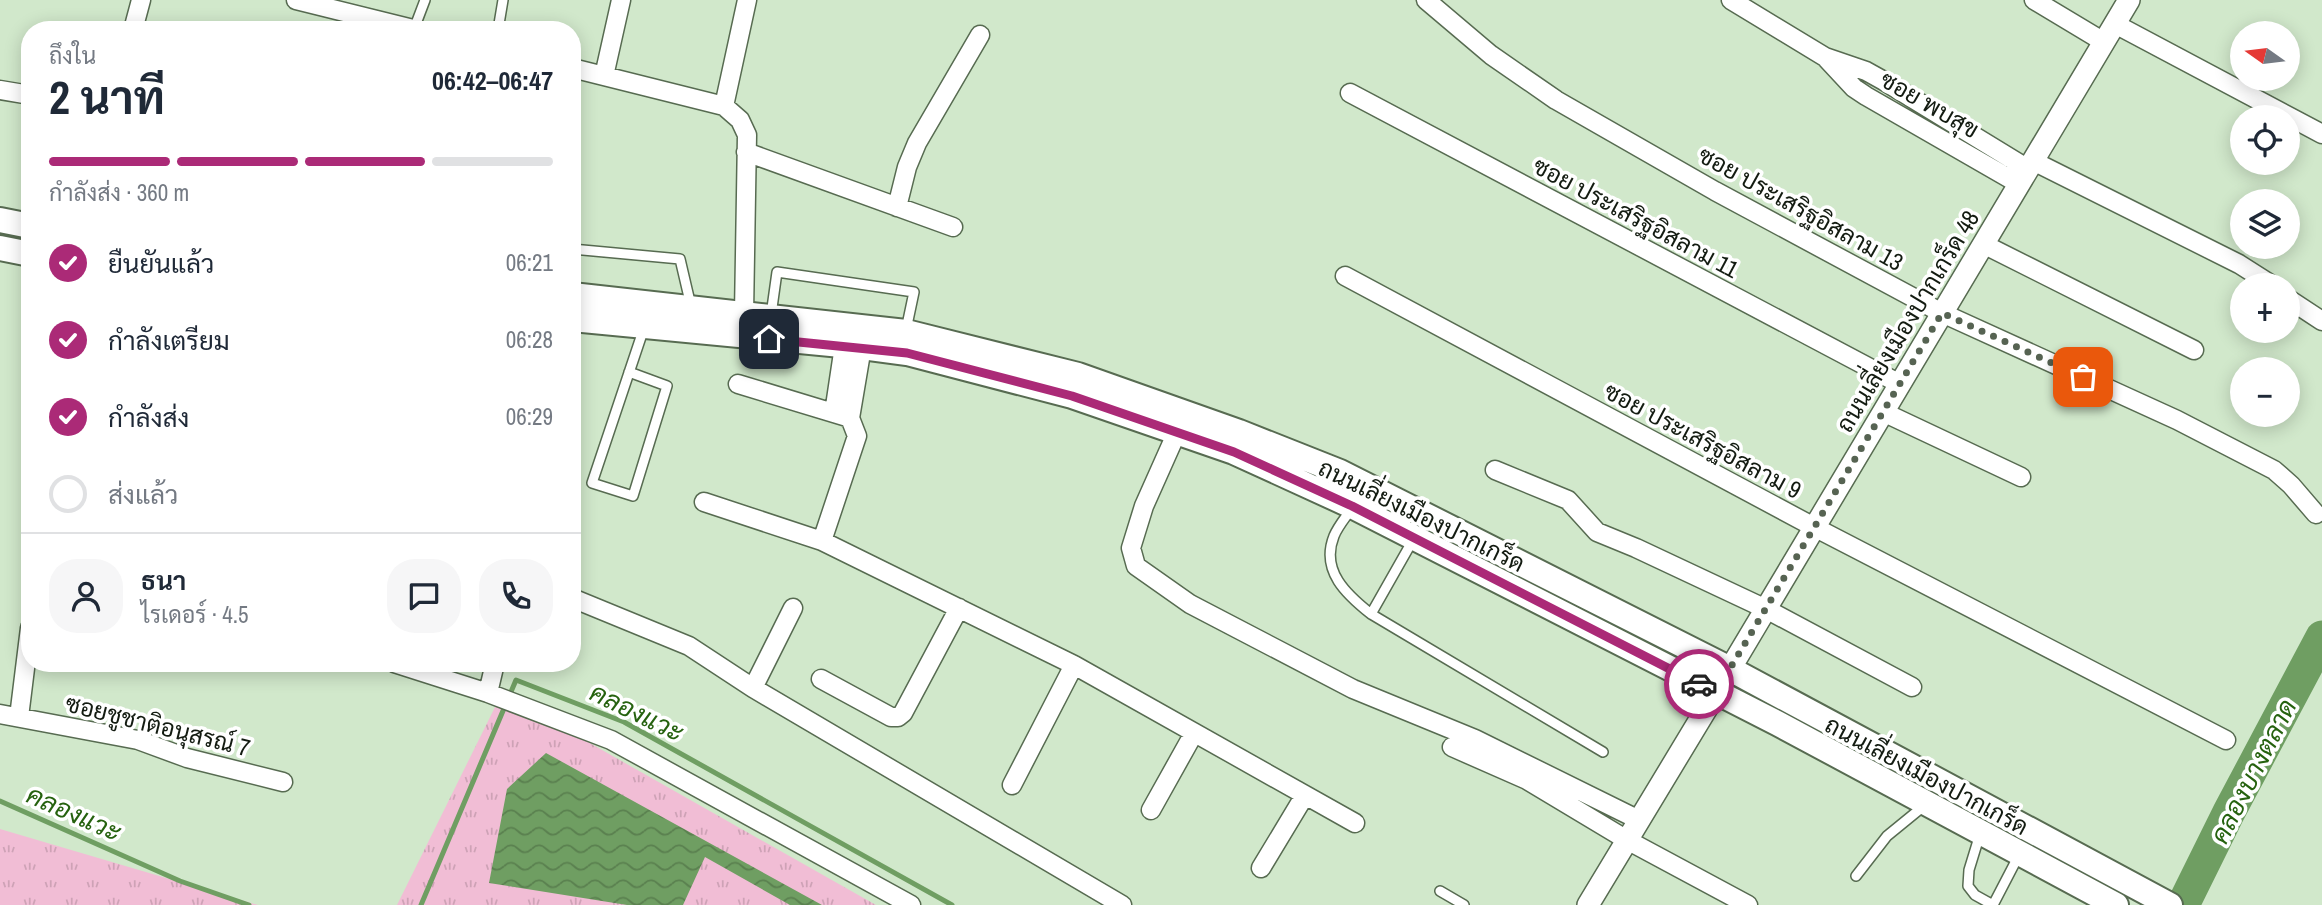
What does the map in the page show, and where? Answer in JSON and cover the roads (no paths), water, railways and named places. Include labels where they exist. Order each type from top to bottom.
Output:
[{"type":"main road","points":[[0,220],[21,224]]},
{"type":"main road","points":[[0,248],[21,252]]},
{"type":"main road","name":"ถนนเลี่ยงเมืองปากเกร็ด","points":[[581,296],[906,332],[1078,375],[1239,432],[1340,472],[1730,669],[2166,903]]},
{"type":"main road","name":"ถนนเลี่ยงเมืองปากเกร็ด","points":[[581,320],[907,353],[1072,396],[1234,452],[1352,506],[1716,692],[2116,905]]},
{"type":"main road","points":[[1716,692],[1730,669]]},
{"type":"street","points":[[135,21],[141,0]]},
{"type":"street","points":[[296,0],[383,21]]},
{"type":"street","points":[[604,76],[621,0]]},
{"type":"street","points":[[724,106],[747,0]]},
{"type":"street","name":"ซอย ประเสริฐอิสลาม 13","points":[[1426,0],[1491,55],[1556,100],[1715,191],[1942,313],[2177,420],[2274,470],[2316,514]]},
{"type":"street","name":"ซอย พบสุข","points":[[1731,0],[1825,57],[1854,88],[1866,96],[2026,171],[2239,264],[2253,273]]},
{"type":"street","points":[[2034,0],[2322,134]]},
{"type":"street","name":"ถนนเลี่ยงเมืองปากเกร็ด 48","points":[[1730,669],[2129,0]]},
{"type":"street","points":[[897,207],[906,167],[917,143],[981,35]]},
{"type":"street","points":[[581,70],[724,106],[744,125],[747,135],[744,314]]},
{"type":"street","points":[[0,90],[21,94]]},
{"type":"street","name":"ซอย ประเสริฐอิสลาม 11","points":[[1350,93],[1900,384]]},
{"type":"street","points":[[746,152],[953,227]]},
{"type":"street","points":[[1983,244],[2193,350]]},
{"type":"street","name":"ซอย ประเสริฐอิสลาม 9","points":[[1345,276],[1814,527],[2226,740]]},
{"type":"street","points":[[2300,307],[2322,321]]},
{"type":"street","points":[[842,416],[853,347]]},
{"type":"street","points":[[738,384],[842,416],[857,436],[822,541]]},
{"type":"street","points":[[1883,412],[2021,477]]},
{"type":"street","points":[[1177,432],[1144,506],[1132,548],[1136,566],[1190,604],[1353,689],[1475,739],[1639,820]]},
{"type":"street","points":[[1495,470],[1568,500],[1597,532],[1766,609],[1912,687]]},
{"type":"street","points":[[704,502],[822,541],[959,608],[1074,665],[1355,823]]},
{"type":"street","points":[[581,602],[689,646],[753,688],[1122,905]]},
{"type":"street","points":[[753,688],[793,608]]},
{"type":"street","points":[[821,679],[891,717],[898,718],[959,608]]},
{"type":"street","points":[[1012,785],[1074,665]]},
{"type":"street","points":[[19,717],[25,672]]},
{"type":"street","points":[[422,672],[501,698],[611,740],[911,905]]},
{"type":"street","points":[[497,672],[501,698]]},
{"type":"street","points":[[1588,905],[1716,692]]},
{"type":"street","name":"ซอยชูชาติอนุสรณ์ 7","points":[[0,714],[138,740],[187,758],[284,782]]},
{"type":"street","points":[[1151,810],[1194,733]]},
{"type":"street","points":[[1452,747],[1527,780],[1627,840],[1748,905]]},
{"type":"street","points":[[1261,868],[1305,795]]},
{"type":"lane","points":[[418,21],[425,0]]},
{"type":"lane","points":[[500,21],[503,0]]},
{"type":"lane","points":[[581,250],[680,259],[691,309]]},
{"type":"lane","points":[[771,317],[777,272],[914,292],[906,332]]},
{"type":"lane","points":[[629,372],[667,386],[633,496],[592,483],[644,326]]},
{"type":"lane","points":[[1352,506],[1333,537],[1331,560],[1335,577],[1349,597],[1371,614],[1603,752]]},
{"type":"lane","points":[[1371,614],[1414,538]]},
{"type":"lane","points":[[1856,876],[1887,836],[1927,803]]},
{"type":"lane","points":[[1981,832],[1969,870],[1968,886],[1975,895],[1993,905],[2019,854]]},
{"type":"lane","points":[[1440,891],[1464,905]]},
{"type":"water","points":[[546,753],[822,905],[790,905],[705,857],[683,905],[627,905],[489,883],[507,789]]},
{"type":"waterway","name":"คลองบางตลาด","points":[[2183,905],[2322,637]]},
{"type":"waterway","name":"คลองแวะ","points":[[421,905],[516,680],[624,722],[952,905]]},
{"type":"waterway","name":"คลองแวะ","points":[[0,801],[180,881],[249,905]]}]
